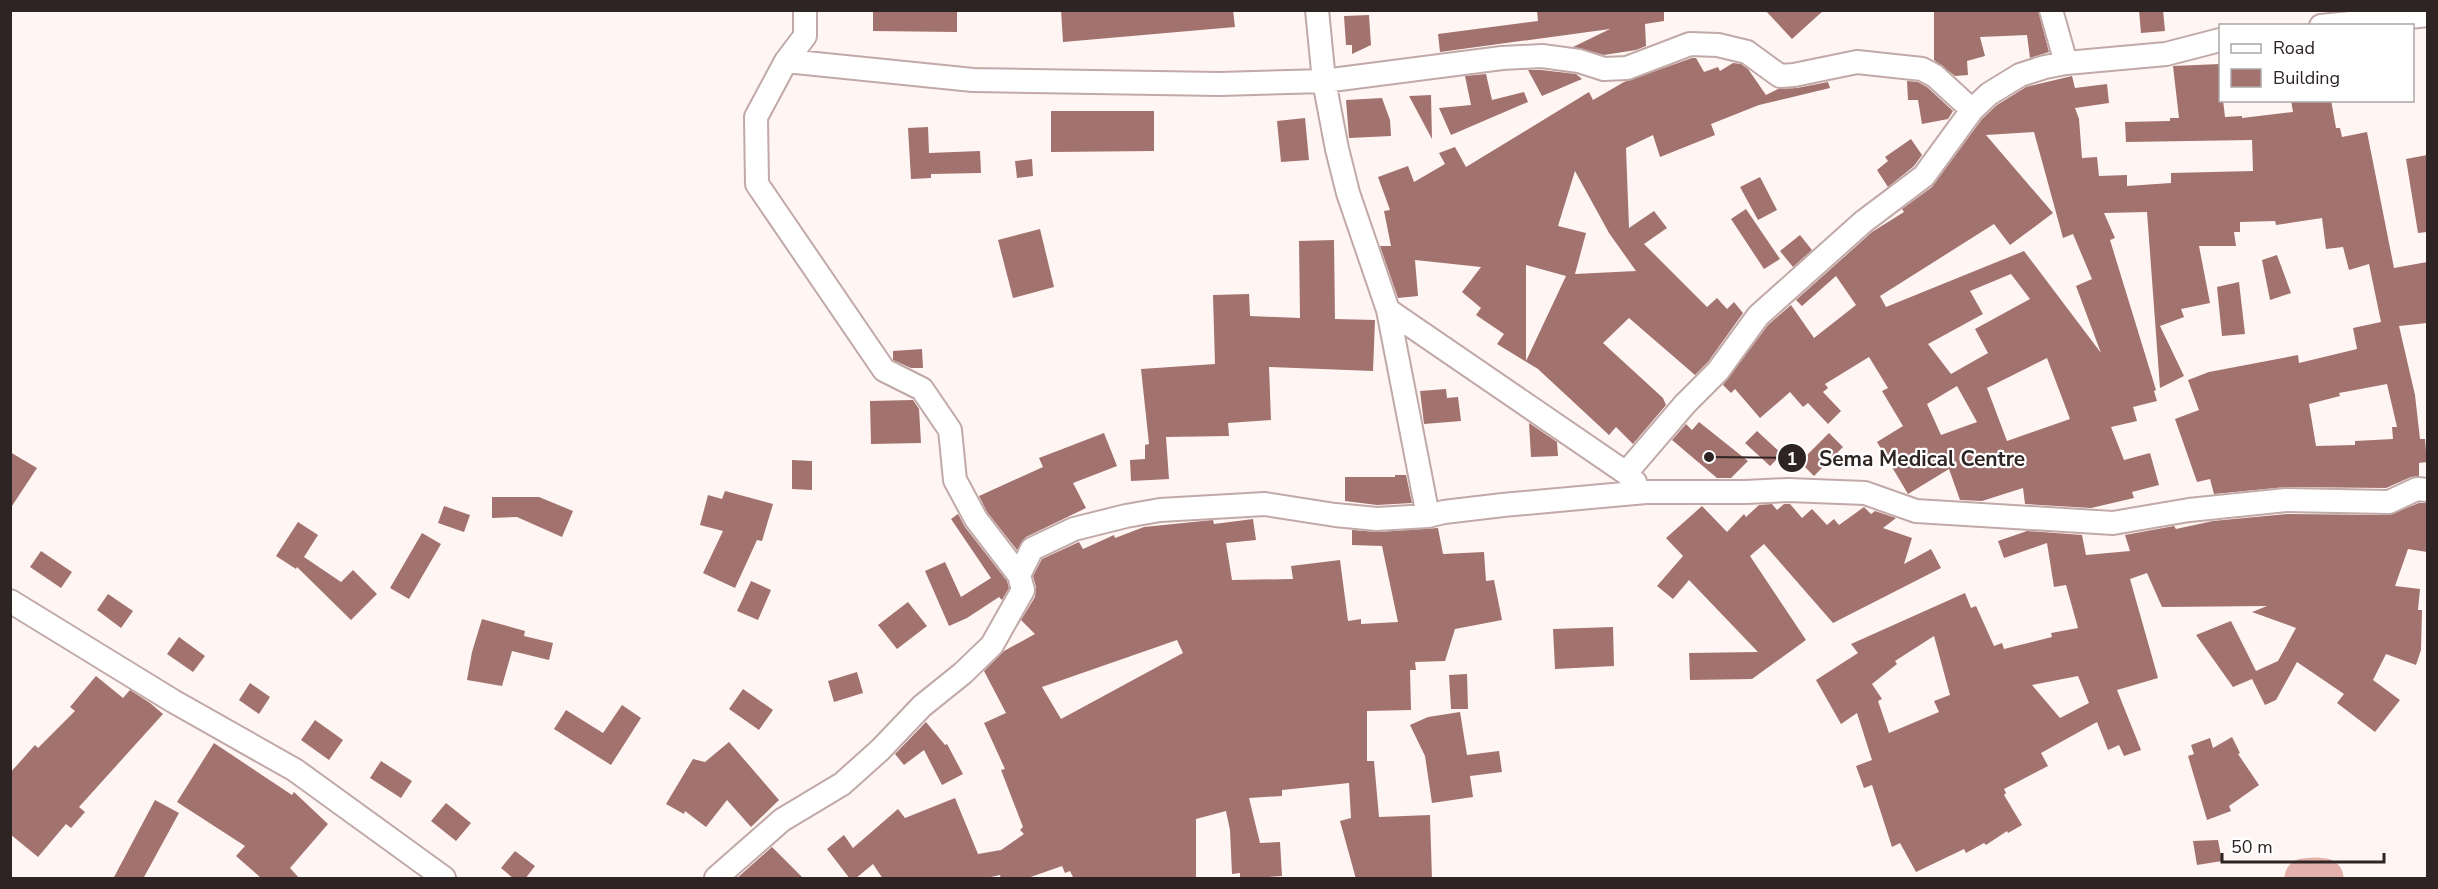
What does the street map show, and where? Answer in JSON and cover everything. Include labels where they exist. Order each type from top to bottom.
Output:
[{"type":"street","points":[[716,879],[782,820],[842,784],[880,750],[921,706],[963,673],[992,645],[1023,590],[1019,575],[976,519],[955,480],[950,430],[922,389],[884,370],[757,184],[756,117],[786,61],[805,36],[805,10]]},
{"type":"street","points":[[1317,10],[1324,81],[1348,193],[1388,310],[1428,516]]},
{"type":"street","points":[[2051,10],[2066,63]]},
{"type":"street","points":[[2340,24],[2427,15]]},
{"type":"street","points":[[1626,473],[1678,412],[1718,371],[1758,316],[1863,222],[1924,176],[1972,110],[1989,94],[2020,75],[2066,63],[2166,54],[2219,40]]},
{"type":"street","points":[[786,61],[973,80],[1219,84],[1324,81],[1502,58],[1542,56],[1579,61],[1604,69],[1627,68],[1690,45],[1718,45],[1747,51],[1780,76],[1857,62],[1922,69],[1935,76],[1972,110]]},
{"type":"street","points":[[1388,310],[1626,473],[1646,492]]},
{"type":"street","points":[[1019,575],[1032,549],[1074,530],[1126,516],[1160,510],[1265,504],[1377,519],[1428,516],[1503,505],[1646,492],[1788,490],[1865,493],[1916,510],[2113,523],[2188,510],[2286,500],[2388,502],[2417,489],[2427,490]]},
{"type":"street","points":[[10,601],[173,701],[295,770],[444,879]]},
{"type":"building","points":[[873,10],[957,10],[957,32],[873,31]]},
{"type":"building","points":[[1061,10],[1233,10],[1235,27],[1063,42]]},
{"type":"building","points":[[1537,10],[1664,10],[1664,21],[1645,24],[1646,46],[1636,50],[1604,55],[1573,47],[1610,29],[1440,52],[1438,34],[1538,21]]},
{"type":"building","points":[[1765,10],[1824,10],[1792,39]]},
{"type":"building","points":[[1934,10],[2038,10],[2049,52],[2030,58],[2027,35],[1980,37],[1985,56],[1967,61],[1968,75],[1955,76],[1934,60]]},
{"type":"building","points":[[2139,10],[2163,10],[2165,31],[2141,33]]},
{"type":"building","points":[[1369,15],[1371,45],[1352,54],[1352,45],[1346,45],[1344,16]]},
{"type":"building","points":[[1696,58],[1704,72],[1718,67],[1720,71],[1733,63],[1741,64],[1748,69],[1766,95],[1778,89],[1828,82],[1830,88],[1759,105],[1711,124],[1715,135],[1660,157],[1653,135],[1626,148],[1629,228],[1654,211],[1667,228],[1644,244],[1707,307],[1717,298],[1727,309],[1734,302],[1743,313],[1708,362],[1695,375],[1629,318],[1603,343],[1663,398],[1666,405],[1633,444],[1616,427],[1609,435],[1538,369],[1497,344],[1504,334],[1476,315],[1481,308],[1462,292],[1481,267],[1415,260],[1418,296],[1398,298],[1380,246],[1391,246],[1384,211],[1390,210],[1378,177],[1408,166],[1414,182],[1445,164],[1439,153],[1455,147],[1466,167],[1589,92],[1593,100],[1624,82]],"holes":[[[1575,171],[1609,233],[1636,271],[1575,274],[1586,233],[1558,226]],[[1526,265],[1566,276],[1526,361]]]},
{"type":"building","points":[[2219,64],[2219,102],[2223,102],[2225,117],[2242,116],[2242,118],[2293,112],[2291,102],[2331,102],[2336,128],[2340,128],[2342,137],[2367,132],[2394,268],[2427,262],[2427,323],[2399,326],[2415,395],[2420,439],[2425,439],[2427,462],[2419,463],[2419,476],[2386,488],[2286,487],[2214,494],[2210,479],[2197,482],[2175,419],[2199,410],[2188,380],[2209,372],[2298,355],[2299,363],[2357,349],[2353,328],[2381,322],[2369,264],[2349,270],[2343,247],[2326,249],[2322,218],[2276,225],[2275,221],[2240,222],[2240,232],[2234,232],[2236,246],[2199,246],[2210,303],[2181,309],[2184,317],[2160,326],[2184,376],[2160,388],[2147,212],[2104,213],[2115,238],[2110,240],[2156,390],[2154,391],[2157,401],[2133,407],[2137,421],[2111,427],[2124,460],[2150,453],[2159,485],[2132,492],[2134,498],[2091,508],[2025,504],[2023,488],[1982,501],[1960,500],[1949,469],[1908,494],[1877,442],[1903,426],[1882,391],[1888,388],[1869,357],[1825,384],[1828,388],[1823,392],[1841,411],[1828,424],[1808,403],[1803,407],[1790,392],[1760,418],[1735,389],[1731,393],[1723,385],[1768,325],[1791,305],[1814,338],[1856,305],[1836,276],[1802,306],[1796,300],[1872,232],[1904,212],[1902,209],[1932,187],[1982,119],[1997,105],[2026,87],[2072,76],[2075,88],[2107,84],[2109,103],[2075,108],[2079,119],[2082,158],[2097,157],[2099,176],[2127,175],[2127,186],[2171,183],[2171,173],[2253,171],[2252,140],[2126,142],[2125,122],[2170,121],[2170,118],[2179,118],[2173,66]],"holes":[[[2034,132],[2063,238],[2073,234],[2092,279],[2076,286],[2101,353],[2024,251],[1886,307],[1880,296],[1994,224],[2010,245],[2053,213],[1986,135]],[[2011,274],[2030,299],[1975,329],[1988,353],[1951,374],[1928,344],[1983,314],[1970,291]],[[2047,358],[2070,419],[2007,441],[1987,388]],[[2387,384],[2397,427],[2392,427],[2393,439],[2355,441],[2355,445],[2316,446],[2309,404],[2340,396],[2339,393]],[[1957,386],[1977,422],[1941,435],[1927,404]]]},
{"type":"building","points":[[1528,70],[1576,74],[1582,79],[1542,96]]},
{"type":"building","points":[[1486,74],[1492,100],[1524,92],[1528,102],[1451,135],[1439,108],[1471,105],[1465,76]]},
{"type":"building","points":[[1907,81],[1918,82],[1927,87],[1953,111],[1948,119],[1922,124],[1918,100],[1908,100]]},
{"type":"building","points":[[1431,95],[1432,139],[1409,96]]},
{"type":"building","points":[[1382,98],[1390,120],[1391,136],[1349,138],[1346,100]]},
{"type":"building","points":[[1051,111],[1154,111],[1154,151],[1051,152]]},
{"type":"building","points":[[1305,118],[1309,160],[1281,162],[1277,121]]},
{"type":"building","points":[[928,127],[929,153],[980,151],[981,173],[931,174],[931,178],[911,179],[908,128]]},
{"type":"building","points":[[1911,139],[1922,155],[1914,166],[1888,187],[1877,170],[1888,161],[1885,157]]},
{"type":"building","points":[[2427,155],[2427,232],[2418,233],[2406,159]]},
{"type":"building","points":[[1032,159],[1033,176],[1017,178],[1015,161]]},
{"type":"building","points":[[1760,177],[1777,210],[1758,220],[1740,187]]},
{"type":"building","points":[[1746,209],[1780,259],[1764,269],[1731,219]]},
{"type":"building","points":[[1040,229],[1054,287],[1013,298],[998,240]]},
{"type":"building","points":[[1800,235],[1812,250],[1793,267],[1780,251]]},
{"type":"building","points":[[1334,240],[1335,319],[1375,320],[1373,371],[1269,367],[1271,420],[1228,423],[1229,436],[1166,437],[1169,479],[1131,481],[1130,460],[1145,459],[1145,445],[1149,444],[1141,369],[1215,364],[1213,295],[1249,294],[1250,316],[1300,318],[1299,241]]},
{"type":"building","points":[[2277,255],[2291,293],[2270,300],[2262,260]]},
{"type":"building","points":[[2239,282],[2245,334],[2222,336],[2217,287]]},
{"type":"building","points":[[922,349],[923,368],[911,368],[893,360],[893,351]]},
{"type":"building","points":[[1446,389],[1447,398],[1458,397],[1461,421],[1424,424],[1420,391]]},
{"type":"building","points":[[913,400],[919,409],[921,443],[871,444],[870,401]]},
{"type":"building","points":[[1699,422],[1748,461],[1731,478],[1717,478],[1672,440],[1686,424],[1692,430]]},
{"type":"building","points":[[1529,423],[1557,442],[1558,456],[1531,457]]},
{"type":"building","points":[[1757,431],[1782,454],[1770,466],[1745,443]]},
{"type":"building","points":[[1104,433],[1117,466],[1073,483],[1086,508],[1026,537],[1017,550],[987,512],[979,496],[1043,467],[1039,458]]},
{"type":"building","points":[[1829,433],[1843,447],[1814,476],[1800,462]]},
{"type":"building","points":[[10,452],[37,468],[10,509]]},
{"type":"building","points":[[792,460],[812,461],[812,490],[792,489]]},
{"type":"building","points":[[1395,475],[1406,475],[1412,503],[1377,505],[1345,501],[1345,477],[1395,477]]},
{"type":"building","points":[[725,491],[773,504],[762,541],[757,540],[735,588],[703,573],[723,531],[700,525],[708,495],[722,499]]},
{"type":"building","points":[[492,497],[539,497],[573,511],[562,537],[517,517],[492,518]]},
{"type":"building","points":[[2419,503],[2427,503],[2427,552],[2408,549],[2395,586],[2420,589],[2418,610],[2422,610],[2421,650],[2416,665],[2386,654],[2373,680],[2400,700],[2375,732],[2337,703],[2344,694],[2297,662],[2276,700],[2265,705],[2252,679],[2233,687],[2196,635],[2231,621],[2256,671],[2278,661],[2296,628],[2252,612],[2267,606],[2162,607],[2147,573],[2130,579],[2158,678],[2117,690],[2141,750],[2124,756],[2119,745],[2108,750],[2097,722],[2041,753],[2048,766],[2004,789],[2006,793],[2004,795],[2022,825],[2008,833],[2007,831],[1986,845],[1984,843],[1966,853],[1964,849],[1916,872],[1900,843],[1892,847],[1872,785],[1864,788],[1856,766],[1872,760],[1857,713],[1841,724],[1816,680],[1858,653],[1851,644],[1965,593],[1971,608],[1976,606],[1994,646],[2002,643],[2004,649],[2052,637],[2051,633],[2078,628],[2066,585],[2054,587],[2047,543],[2004,558],[1998,541],[2027,531],[2082,535],[2086,555],[2130,551],[2125,535],[2174,526],[2176,529],[2213,521],[2287,514],[2389,515]],"holes":[[[1934,636],[1950,695],[1934,701],[1939,712],[1889,733],[1878,701],[1882,699],[1872,684],[1897,664],[1895,661]],[[2078,676],[2089,703],[2060,718],[2032,685]]]},
{"type":"building","points":[[1772,504],[1777,510],[1784,504],[1790,504],[1802,518],[1812,509],[1827,525],[1834,519],[1839,525],[1864,507],[1871,514],[1875,511],[1896,518],[1883,528],[1912,538],[1904,564],[1931,549],[1941,568],[1833,623],[1764,544],[1750,556],[1806,640],[1752,679],[1690,680],[1689,653],[1758,652],[1689,580],[1673,599],[1657,586],[1683,556],[1666,538],[1702,506],[1727,532],[1744,514],[1746,517],[1759,505]]},
{"type":"building","points":[[444,506],[470,515],[464,532],[438,523]]},
{"type":"building","points":[[958,514],[965,527],[1007,581],[1009,588],[1002,600],[999,597],[967,618],[949,626],[925,571],[945,562],[961,597],[991,578],[951,519]]},
{"type":"building","points":[[1253,519],[1256,540],[1226,543],[1232,580],[1293,579],[1291,566],[1340,560],[1348,621],[1361,619],[1361,624],[1398,622],[1382,546],[1352,545],[1352,530],[1378,532],[1438,528],[1443,554],[1484,552],[1486,581],[1494,580],[1502,620],[1455,629],[1445,661],[1415,662],[1416,670],[1410,670],[1411,710],[1367,711],[1367,761],[1374,761],[1379,817],[1430,815],[1432,879],[1356,879],[1340,821],[1351,818],[1349,783],[1282,790],[1282,796],[1249,798],[1260,843],[1280,842],[1282,876],[1240,879],[1240,873],[1232,874],[1230,830],[1226,811],[1196,819],[1196,879],[1074,879],[1070,871],[1065,873],[1062,866],[1025,879],[1001,879],[1000,875],[982,879],[883,879],[873,864],[855,879],[850,879],[827,849],[844,835],[853,848],[898,809],[905,818],[955,798],[978,854],[1001,850],[1024,834],[1020,830],[1023,827],[1001,770],[1005,769],[984,723],[1006,713],[984,671],[1004,651],[1035,634],[1021,620],[1035,597],[1036,587],[1033,576],[1042,559],[1079,542],[1083,549],[1114,535],[1115,538],[1144,527],[1213,520],[1214,524]],"holes":[[[1177,640],[1183,653],[1061,719],[1042,687]]]},
{"type":"building","points":[[298,522],[318,535],[304,557],[341,582],[353,570],[377,594],[351,620],[297,567],[296,569],[276,556]]},
{"type":"building","points":[[422,533],[441,544],[409,599],[390,588]]},
{"type":"building","points":[[41,551],[72,572],[61,588],[30,567]]},
{"type":"building","points":[[751,581],[771,590],[758,620],[737,611]]},
{"type":"building","points":[[108,594],[133,611],[121,628],[97,610]]},
{"type":"building","points":[[908,602],[927,626],[897,649],[878,625]]},
{"type":"building","points":[[482,619],[525,631],[524,636],[553,643],[549,660],[512,651],[502,686],[467,680],[472,652]]},
{"type":"building","points":[[1613,627],[1614,666],[1555,669],[1553,629]]},
{"type":"building","points":[[179,637],[205,656],[193,672],[167,654]]},
{"type":"building","points":[[857,672],[863,693],[834,702],[828,681]]},
{"type":"building","points":[[1467,674],[1468,709],[1451,709],[1449,675]]},
{"type":"building","points":[[96,676],[123,698],[130,690],[163,714],[79,807],[85,812],[71,828],[66,824],[38,857],[10,834],[10,773],[35,745],[38,748],[75,711],[70,707]]},
{"type":"building","points":[[250,683],[270,697],[259,714],[239,700]]},
{"type":"building","points":[[743,689],[773,710],[759,730],[729,709]]},
{"type":"building","points":[[622,705],[641,718],[611,765],[554,729],[566,710],[603,733]]},
{"type":"building","points":[[1460,712],[1467,755],[1499,751],[1502,772],[1470,776],[1473,797],[1432,803],[1425,756],[1410,725],[1428,717]]},
{"type":"building","points":[[315,720],[343,740],[329,760],[301,740]]},
{"type":"building","points":[[926,722],[945,745],[947,744],[963,774],[942,785],[924,750],[904,765],[895,754]]},
{"type":"building","points":[[2232,737],[2240,753],[2238,754],[2259,785],[2229,806],[2231,811],[2207,820],[2188,756],[2194,754],[2191,745],[2210,738],[2213,748]]},
{"type":"building","points":[[729,742],[779,800],[751,827],[727,800],[706,827],[685,811],[684,814],[666,804],[693,759],[705,762]]},
{"type":"building","points":[[214,743],[292,795],[294,792],[328,824],[290,868],[300,879],[261,878],[236,856],[245,846],[177,802]]},
{"type":"building","points":[[381,761],[412,781],[401,798],[370,778]]},
{"type":"building","points":[[155,800],[179,813],[143,879],[113,879]]},
{"type":"building","points":[[446,803],[471,823],[456,841],[431,821]]},
{"type":"building","points":[[2218,840],[2222,861],[2197,865],[2193,841]]},
{"type":"building","points":[[772,847],[804,879],[736,879]]},
{"type":"building","points":[[515,851],[535,866],[525,879],[514,879],[501,868]]},
{"type":"waterway","points":[[2304,878],[2324,878]]},
{"type":"place","name":"Sema Medical Centre","points":[[1709,457]]}]
